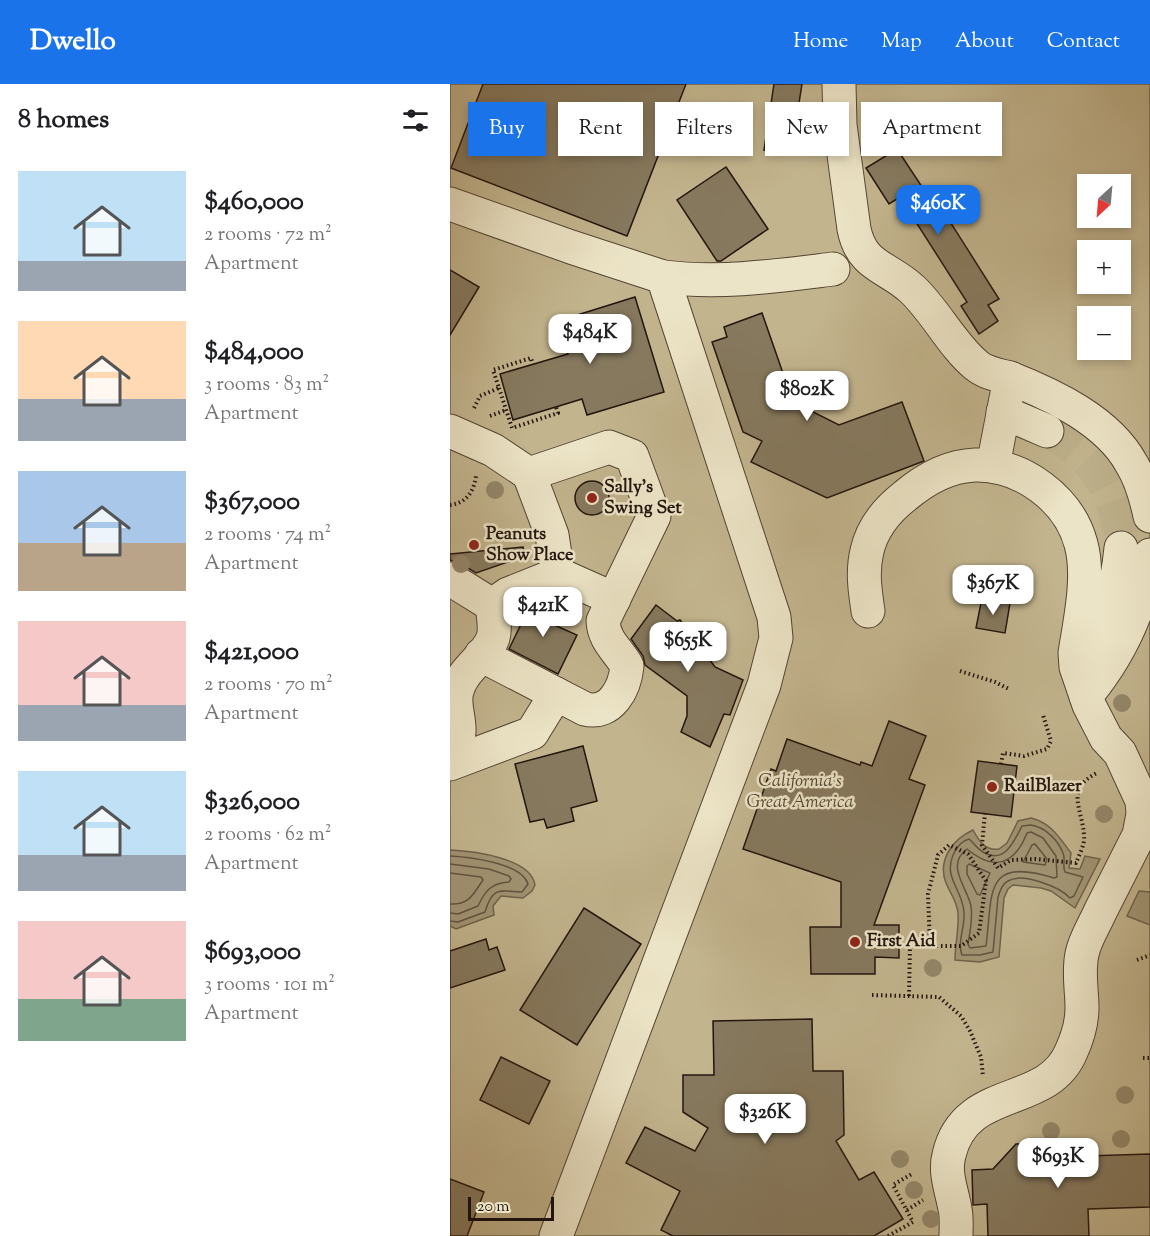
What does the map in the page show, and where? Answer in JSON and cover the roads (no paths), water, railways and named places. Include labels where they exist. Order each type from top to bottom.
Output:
[{"type":"street","points":[[840,84],[840,125],[857,244],[863,254],[911,288],[976,365],[989,373],[1010,378],[1065,404],[1099,428],[1131,461],[1150,516]]},
{"type":"street","points":[[450,204],[663,277],[716,281],[744,280],[833,269]]},
{"type":"street","points":[[556,1236],[764,685],[776,638],[770,606],[663,277]]},
{"type":"street","points":[[993,466],[1010,378]]},
{"type":"street","points":[[1004,412],[1047,431]]},
{"type":"street","points":[[458,422],[493,450],[529,474],[552,535],[558,574]]},
{"type":"street","points":[[481,655],[593,711],[608,706],[626,677],[627,666],[603,632],[603,621],[654,516],[632,456],[609,447],[529,474]]},
{"type":"street","points":[[868,610],[864,566],[873,533],[896,503],[924,482],[954,468],[974,465],[993,466],[1012,471],[1041,487],[1065,510],[1076,526],[1082,546],[1084,569],[1075,653],[1082,687],[1097,723],[1106,738],[1120,753],[1142,801],[1143,814],[1139,835],[1082,953],[1079,983],[1082,1009],[1078,1034],[1071,1054],[1059,1071],[1046,1082],[984,1107],[966,1123],[954,1140],[948,1156],[947,1171],[956,1212],[956,1236]]},
{"type":"street","points":[[1082,687],[1116,586],[1136,551]]},
{"type":"street","points":[[492,605],[508,594],[558,574],[614,599]]},
{"type":"street","points":[[450,579],[492,605]]},
{"type":"street","points":[[450,764],[459,732],[453,696],[461,680],[493,638],[492,605]]},
{"type":"street","points":[[450,764],[532,733],[556,694]]},
{"type":"water","points":[[1031,818],[1044,823],[1062,841],[1071,853],[1069,868],[1080,869],[1085,856],[1100,859],[1075,908],[1051,891],[1013,885],[1008,889],[1004,898],[999,957],[980,962],[955,960],[958,913],[946,883],[945,858],[959,839],[973,830],[986,847],[999,849],[1007,843],[1018,821]]},
{"type":"water","points":[[450,850],[486,854],[512,862],[531,876],[535,885],[532,891],[523,898],[501,896],[493,906],[494,915],[456,929],[450,926]]},
{"type":"water","points":[[1139,891],[1150,892],[1150,925],[1127,916]]},
{"type":"tunnel","points":[[1047,431],[1078,453],[1101,479],[1115,511],[1121,548]]},
{"type":"place","name":"Sally's Swing Set","points":[[592,498]]},
{"type":"place","name":"Peanuts Show Place","points":[[474,545]]},
{"type":"place","name":"RailBlazer","points":[[992,787]]},
{"type":"place","name":"First Aid","points":[[855,942]]},
{"type":"park label","name":"California's Great America","points":[[800,792]]}]
